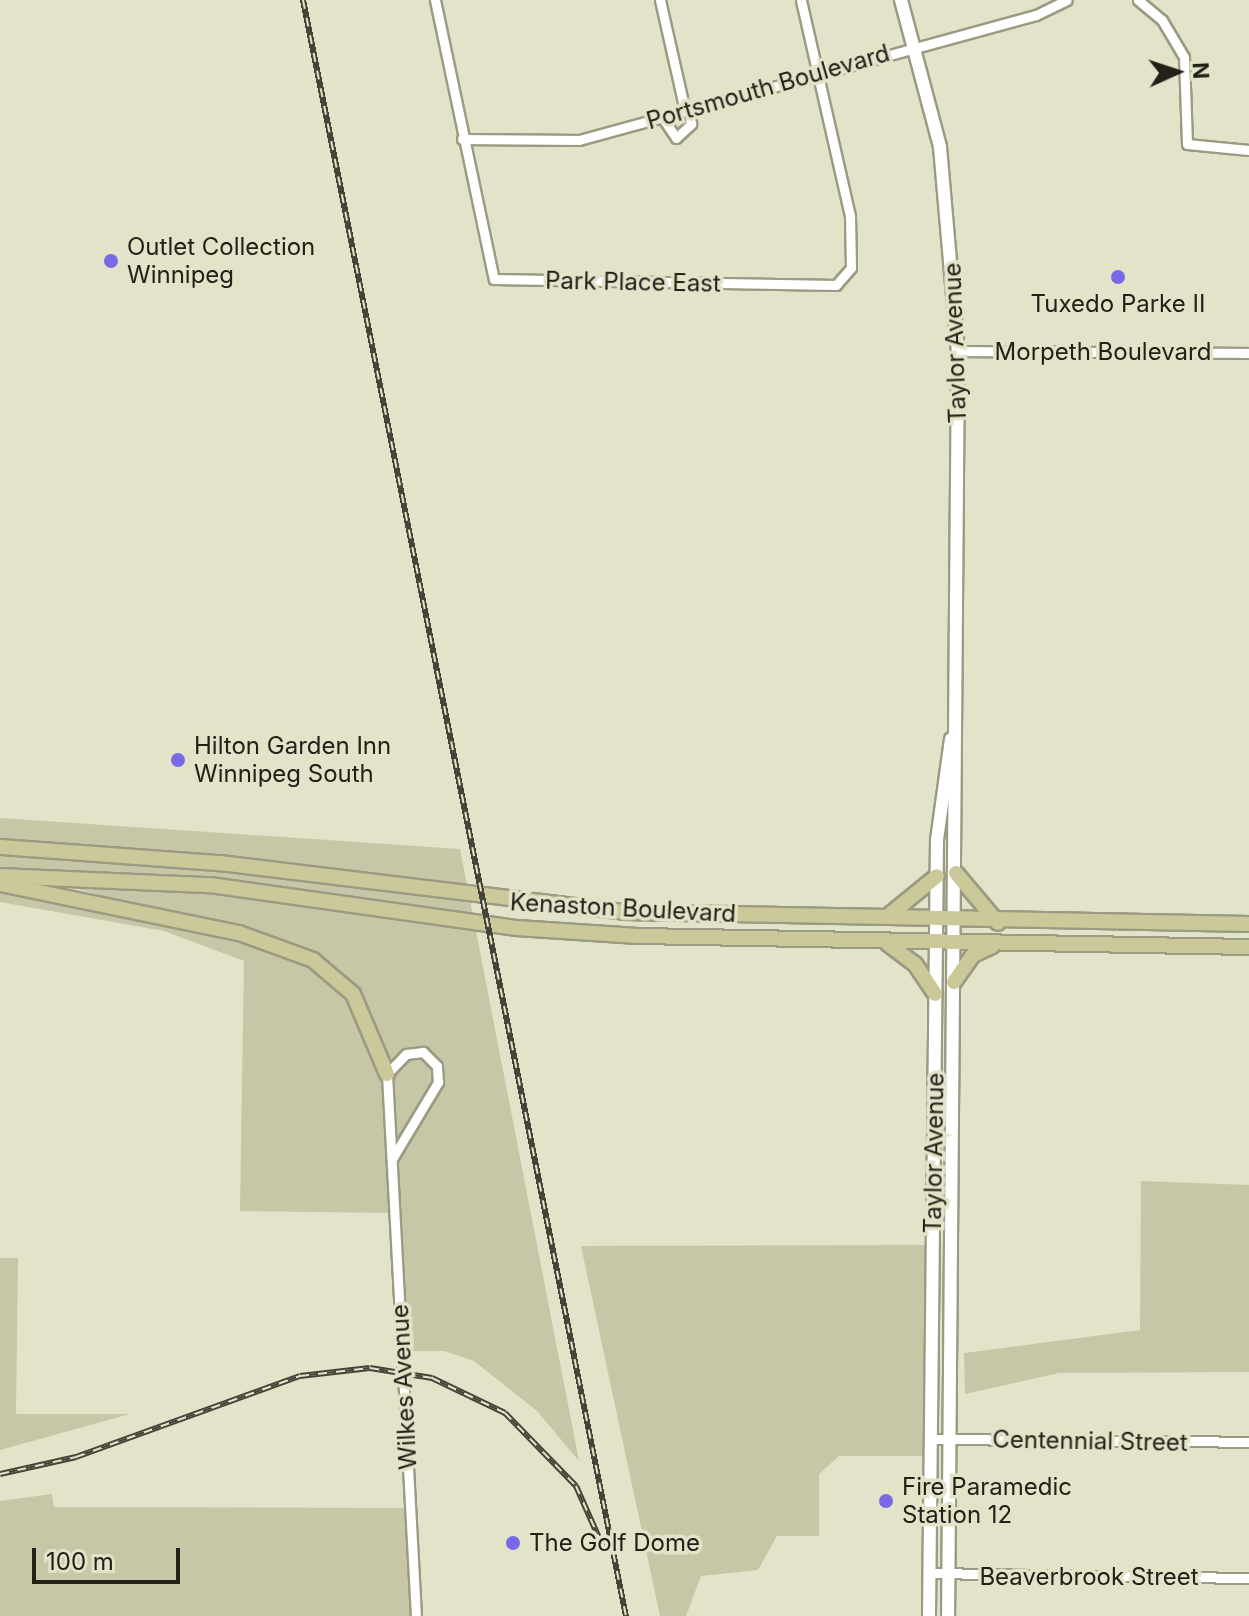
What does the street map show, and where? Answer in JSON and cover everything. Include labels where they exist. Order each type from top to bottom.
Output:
[{"type":"main road","name":"Taylor Avenue","points":[[901,0],[947,194],[958,351],[948,1616]]},
{"type":"main road","name":"Taylor Avenue","points":[[929,1616],[937,876],[957,692]]},
{"type":"main road","name":"Kenaston Boulevard","points":[[0,847],[220,863],[566,908],[998,923],[1249,924]]},
{"type":"main road","points":[[956,873],[998,923]]},
{"type":"main road","name":"Kenaston Boulevard","points":[[0,876],[210,885],[569,932],[996,945],[1249,947]]},
{"type":"main road","points":[[887,917],[937,876]]},
{"type":"main road","points":[[0,884],[239,933],[313,960],[353,994],[387,1074]]},
{"type":"main road","points":[[884,942],[915,964],[935,994]]},
{"type":"main road","points":[[954,982],[973,955],[996,945]]},
{"type":"street","name":"Park Place East","points":[[435,0],[494,279],[836,285],[851,268],[850,216],[818,73]]},
{"type":"street","points":[[660,0],[691,124],[676,138],[662,117]]},
{"type":"street","points":[[801,0],[818,73]]},
{"type":"street","name":"Portsmouth Boulevard","points":[[462,139],[579,140],[1067,0]]},
{"type":"street","points":[[1138,0],[1162,20],[1184,57],[1187,144],[1249,150]]},
{"type":"street","name":"Morpeth Boulevard","points":[[958,351],[1249,353]]},
{"type":"street","points":[[387,1074],[415,1052],[434,1060],[439,1073],[392,1159]]},
{"type":"street","name":"Wilkes Avenue","points":[[387,1074],[416,1616]]},
{"type":"street","name":"Centennial Street","points":[[931,1439],[1249,1442]]},
{"type":"street","name":"Beaverbrook Street","points":[[929,1573],[1249,1578]]},
{"type":"green space","points":[[0,818],[460,849],[579,1461],[537,1411],[474,1361],[444,1351],[402,1351],[394,1213],[240,1211],[244,961],[164,931],[0,902],[0,892],[219,928],[63,885],[0,887]]},
{"type":"green space","points":[[1141,1181],[1249,1185],[1249,1372],[1059,1373],[965,1394],[964,1353],[1140,1330]]},
{"type":"green space","points":[[933,1245],[931,1456],[839,1456],[819,1474],[819,1536],[777,1536],[758,1570],[701,1576],[686,1616],[660,1616],[581,1246]]},
{"type":"green space","points":[[0,1258],[18,1258],[16,1414],[130,1414],[0,1450]]},
{"type":"green space","points":[[52,1494],[54,1507],[410,1508],[416,1616],[0,1616],[0,1501]]},
{"type":"railway","points":[[303,0],[626,1616]]},
{"type":"railway","points":[[0,1474],[76,1457],[300,1376],[370,1368],[432,1378],[505,1413],[576,1486],[603,1547]]},
{"type":"place","name":"Outlet Collection Winnipeg","points":[[111,261]]},
{"type":"place","name":"Tuxedo Parke II","points":[[1118,277]]},
{"type":"place","name":"Hilton Garden Inn Winnipeg South","points":[[178,760]]},
{"type":"place","name":"Fire Paramedic Station 12","points":[[886,1501]]},
{"type":"place","name":"The Golf Dome","points":[[513,1543]]}]
